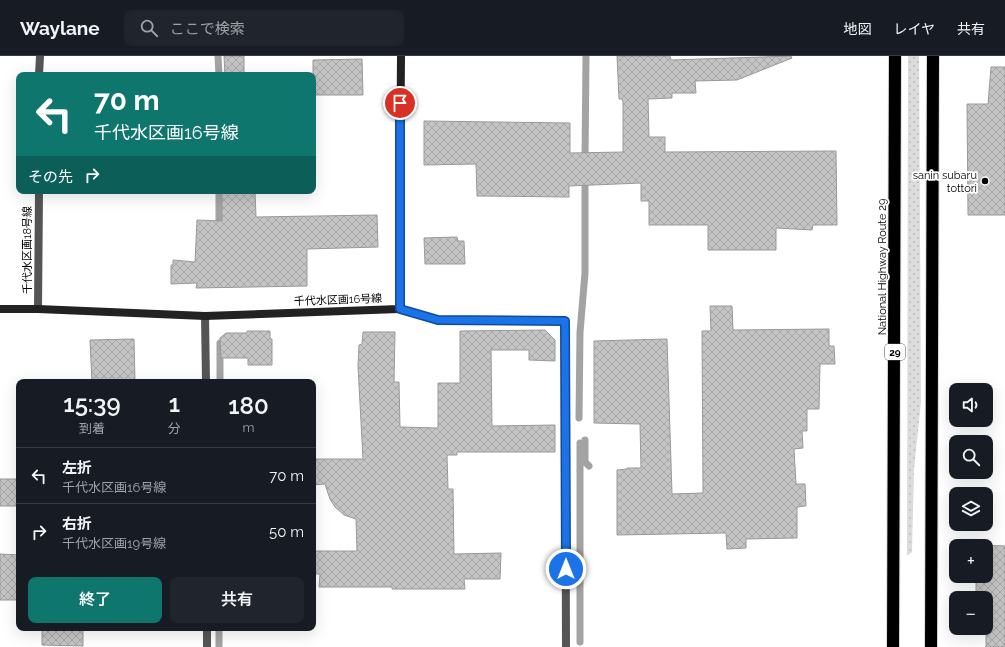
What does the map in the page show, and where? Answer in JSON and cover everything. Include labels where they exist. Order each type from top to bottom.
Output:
[{"type":"highway","name":"National Highway Route 29","points":[[893,647],[895,56]]},
{"type":"highway","points":[[931,647],[933,56]]},
{"type":"street","points":[[39,72],[40,56]]},
{"type":"street","points":[[400,56],[400,309]]},
{"type":"street","name":"千代水区画18号線","points":[[38,309],[39,194]]},
{"type":"street","name":"千代水区画16号線","points":[[0,309],[38,309],[205,316],[400,309],[438,320],[565,321],[566,647]]},
{"type":"street","points":[[205,316],[206,379]]},
{"type":"street","points":[[207,631],[207,647]]},
{"type":"shaded area","points":[[908,56],[919,56],[921,402],[914,470],[912,552],[907,556]]},
{"type":"building","points":[[224,56],[244,56],[244,72],[225,72]]},
{"type":"building","points":[[617,56],[670,56],[671,60],[791,56],[792,58],[737,80],[695,81],[696,93],[672,93],[672,98],[648,99],[649,137],[665,137],[665,152],[836,151],[837,225],[813,225],[812,230],[776,228],[776,250],[708,250],[708,225],[649,225],[649,201],[641,201],[641,183],[569,186],[569,197],[477,196],[476,164],[424,165],[424,121],[570,123],[570,153],[623,152],[623,102],[622,99],[619,99]]},
{"type":"building","points":[[362,59],[363,95],[316,95],[316,72],[313,72],[313,60]]},
{"type":"building","name":"sanin subaru tottori","points":[[991,67],[1005,67],[1005,215],[968,215],[967,104],[988,104]]},
{"type":"building","points":[[222,194],[255,194],[256,217],[377,215],[378,247],[307,249],[307,286],[196,288],[197,283],[171,284],[171,265],[173,265],[173,260],[195,262],[197,220],[222,221]]},
{"type":"building","points":[[457,237],[458,241],[464,241],[465,264],[425,264],[424,238]]},
{"type":"building","points":[[710,306],[732,306],[733,330],[829,329],[829,346],[834,346],[835,364],[820,364],[819,409],[807,409],[807,431],[802,431],[803,448],[794,449],[796,484],[805,484],[806,506],[797,507],[797,538],[746,539],[746,548],[727,549],[726,533],[617,535],[617,470],[641,468],[640,424],[594,423],[594,341],[667,339],[672,494],[703,493],[702,331],[711,331]]},
{"type":"building","points":[[545,330],[555,340],[555,361],[529,360],[529,350],[491,350],[492,426],[555,425],[555,452],[457,452],[457,455],[447,455],[448,489],[453,489],[454,554],[501,553],[500,579],[464,579],[465,589],[319,587],[320,574],[316,574],[316,551],[357,551],[356,519],[344,515],[335,507],[330,499],[325,484],[316,485],[316,459],[363,459],[358,366],[359,345],[362,344],[363,332],[395,332],[394,382],[399,382],[400,427],[438,428],[438,383],[460,383],[460,331]]},
{"type":"building","points":[[247,331],[270,331],[270,339],[272,339],[272,365],[248,365],[248,358],[221,358],[220,338],[226,333],[247,333]]},
{"type":"building","points":[[134,339],[135,379],[92,379],[90,340]]},
{"type":"building","points":[[0,479],[16,479],[16,506],[0,506]]},
{"type":"building","points":[[993,546],[1005,546],[1005,647],[986,647],[986,635],[993,635],[993,591],[976,591],[976,583],[993,583]]},
{"type":"building","points":[[0,554],[16,555],[16,600],[0,600]]},
{"type":"building","points":[[42,631],[83,631],[83,646],[42,645]]},
{"type":"waterway","points":[[218,56],[219,72]]},
{"type":"waterway","points":[[585,162],[586,56]]},
{"type":"waterway","points":[[579,418],[580,332],[585,273],[585,176]]},
{"type":"waterway","points":[[219,194],[219,230]]},
{"type":"waterway","points":[[220,343],[220,379]]},
{"type":"waterway","points":[[585,440],[585,462],[589,466]]},
{"type":"waterway","points":[[580,443],[580,642]]},
{"type":"waterway","points":[[219,631],[219,647]]},
{"type":"place","name":"sanin subaru tottori","points":[[985,181]]},
{"type":"route","points":[[400,103],[400,309],[438,320],[565,321],[566,569]]}]
